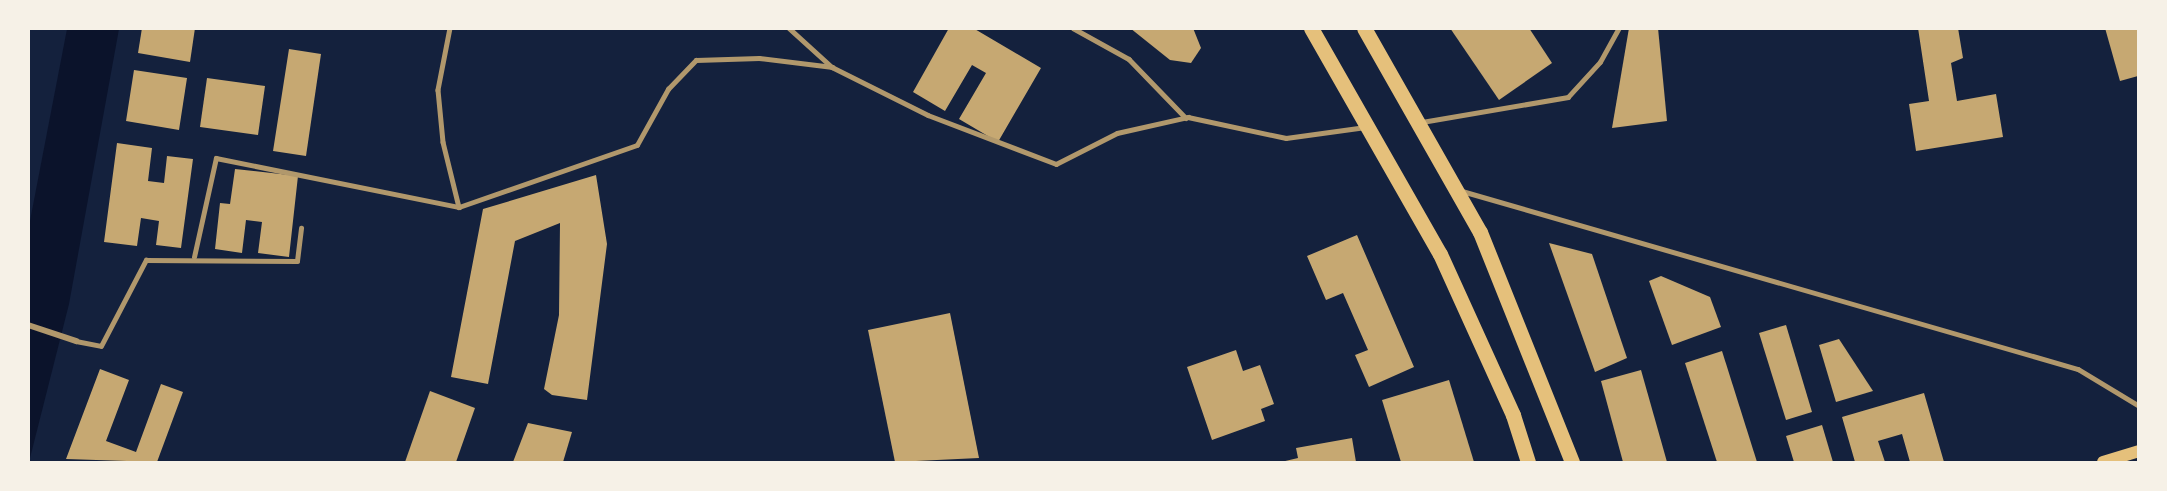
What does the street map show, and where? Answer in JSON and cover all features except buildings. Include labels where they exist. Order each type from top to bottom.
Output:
[{"type":"main road","points":[[1311,28],[1372,127],[1469,316],[1528,462]]},
{"type":"main road","points":[[1364,28],[1459,190],[1536,362],[1572,462]]},
{"type":"main road","points":[[2103,462],[2139,451]]},
{"type":"street","points":[[28,325],[76,341]]},
{"type":"lane","points":[[450,28],[438,90],[443,142],[459,207]]},
{"type":"lane","points":[[789,28],[832,67],[928,115],[1056,164],[1117,133],[1186,118],[1286,138],[1372,127]]},
{"type":"lane","points":[[1073,28],[1129,59],[1186,118]]},
{"type":"lane","points":[[1419,122],[1568,97],[1600,62],[1619,28]]},
{"type":"lane","points":[[194,257],[216,158],[459,207],[637,144],[669,89],[696,60],[759,58],[832,67]]},
{"type":"lane","points":[[1459,190],[2078,369],[2139,405]]},
{"type":"lane","points":[[76,341],[101,346],[146,260],[194,257],[297,261],[302,228]]},
{"type":"water","points":[[67,29],[119,29],[69,304],[29,462],[29,226]]}]
